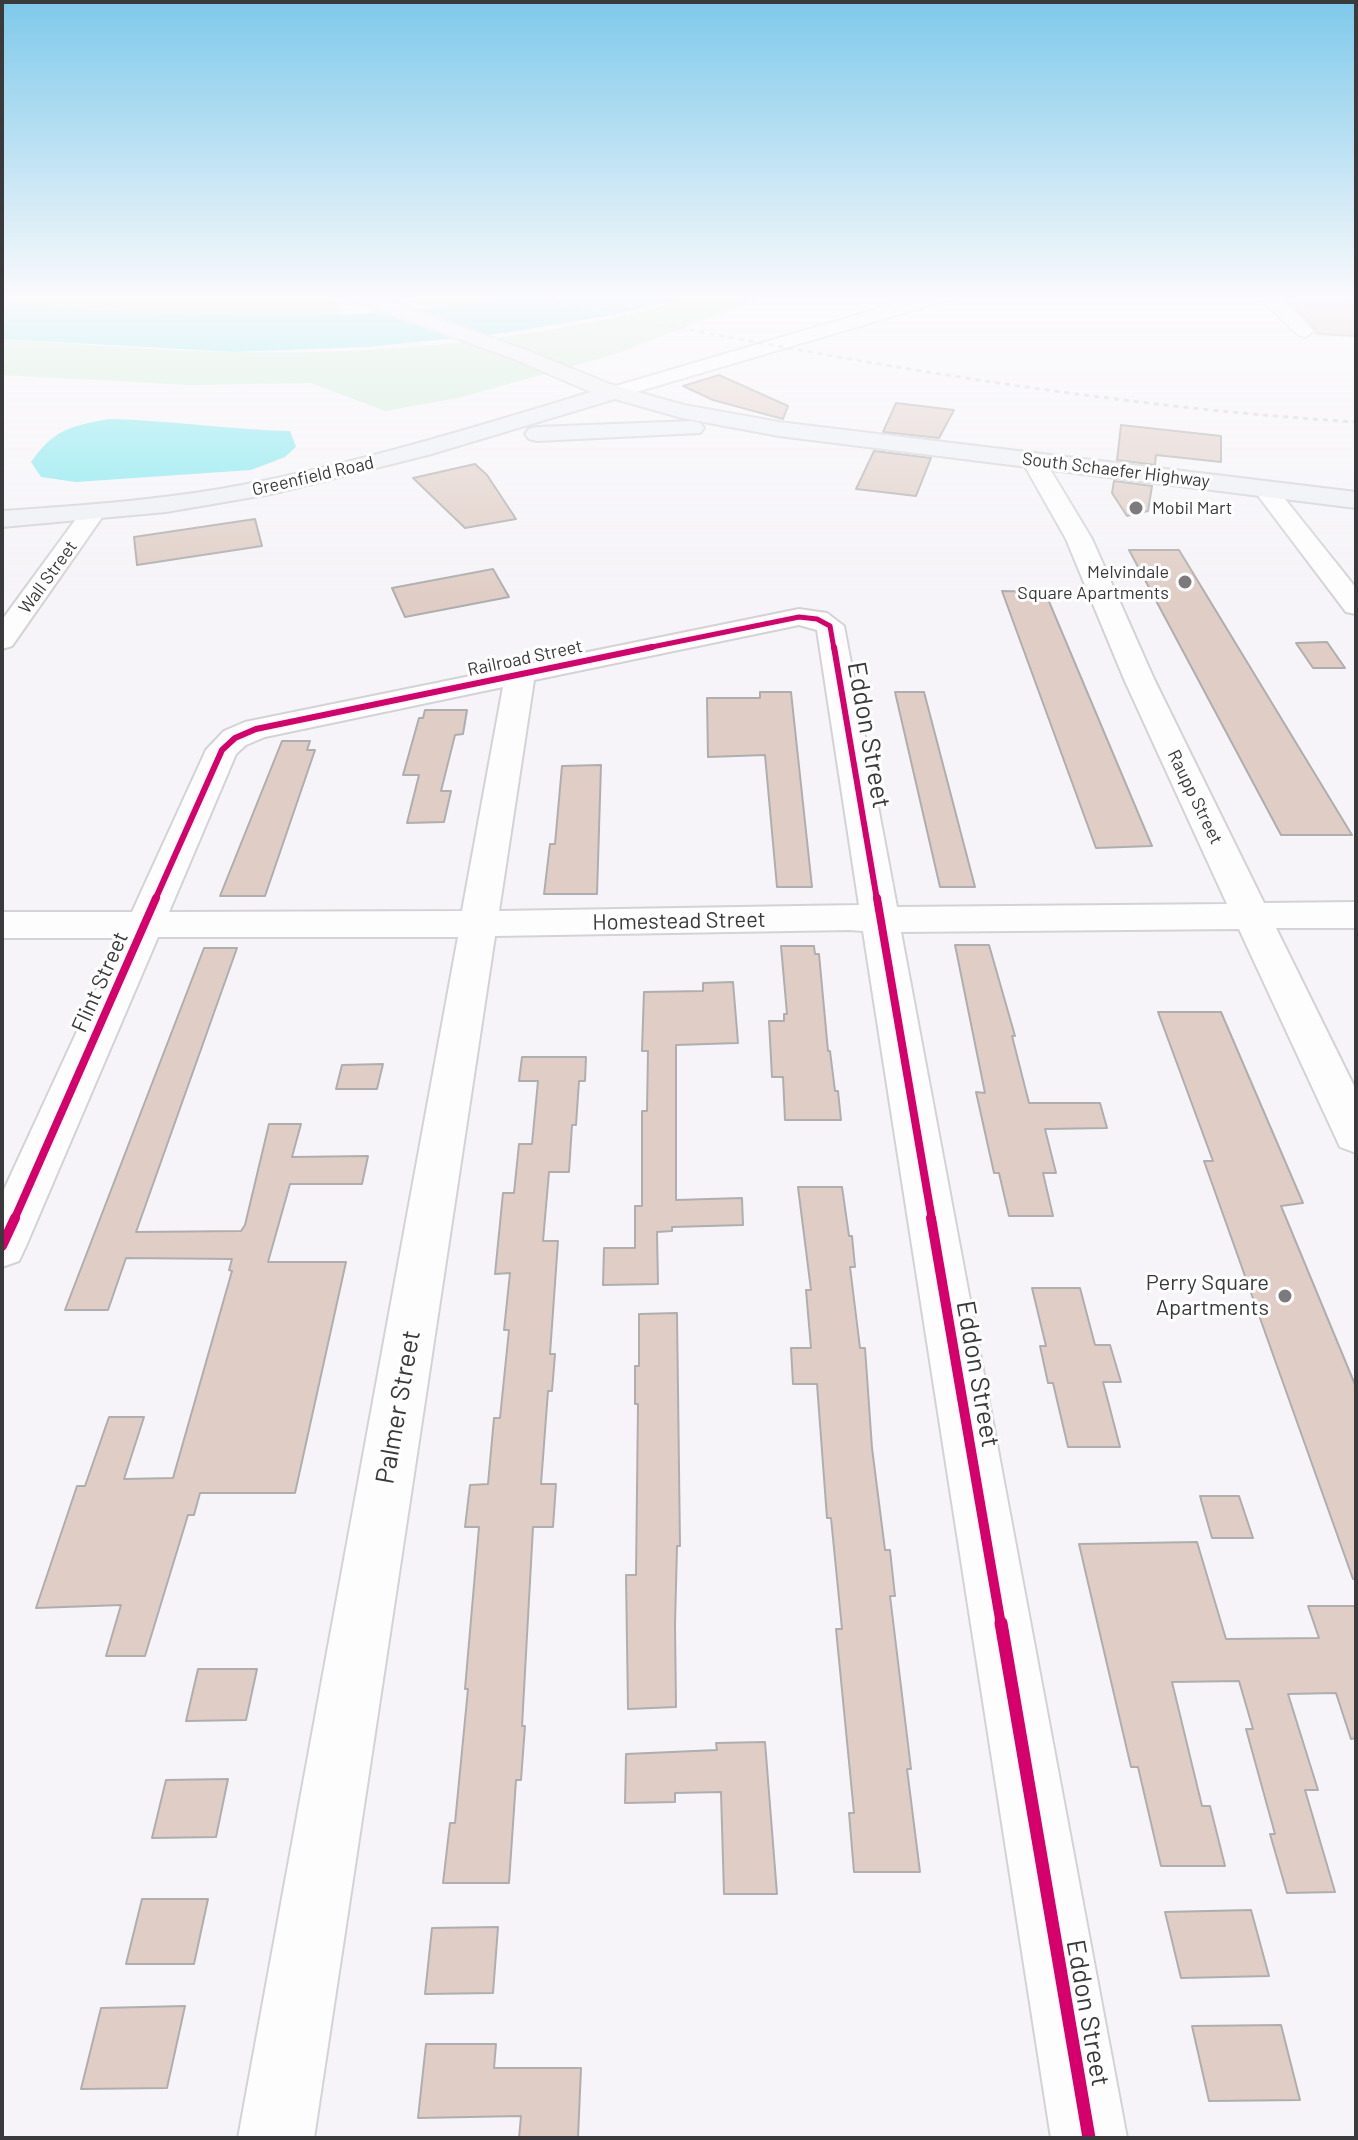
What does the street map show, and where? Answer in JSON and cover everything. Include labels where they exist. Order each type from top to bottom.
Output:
[{"type":"main road","name":"Greenfield Road","points":[[2,519],[93,513],[280,485],[447,443],[588,395]]},
{"type":"main road","name":"South Schaefer Highway","points":[[626,395],[693,414],[779,429],[1356,500]]},
{"type":"main road","points":[[447,443],[615,429],[779,429]]},
{"type":"street","name":"Raupp Street","points":[[1034,461],[1047,479],[1076,536],[1137,676],[1356,1135]]},
{"type":"street","points":[[1265,489],[1356,606]]},
{"type":"street","name":"Wall Street","points":[[2,640],[93,513]]},
{"type":"street","name":"Railroad Street","points":[[235,738],[256,729],[799,617],[822,621]]},
{"type":"street","name":"Eddon Street","points":[[822,621],[831,630],[1089,2138]]},
{"type":"street","name":"Palmer Street","points":[[276,2138],[520,676]]},
{"type":"street","name":"Flint Street","points":[[2,1246],[222,750],[235,738]]},
{"type":"street","name":"Homestead Street","points":[[2,925],[479,924],[849,917],[880,920],[1356,915]]},
{"type":"green space","points":[[342,395],[469,395],[458,398],[385,411]]},
{"type":"water","points":[[109,419],[290,431],[296,447],[285,457],[251,470],[76,482],[41,477],[31,462],[48,442],[74,427]]},
{"type":"building","points":[[702,395],[763,395],[788,406],[783,419]]},
{"type":"building","points":[[896,403],[954,410],[939,438],[883,432]]},
{"type":"building","points":[[1121,425],[1221,436],[1221,462],[1156,455],[1155,465],[1117,460]]},
{"type":"building","points":[[874,451],[931,458],[916,496],[856,489]]},
{"type":"building","points":[[475,464],[487,475],[516,519],[465,528],[413,478]]},
{"type":"building","points":[[1114,481],[1152,486],[1148,511],[1127,516],[1112,493]]},
{"type":"building","points":[[255,519],[262,546],[137,565],[134,537]]},
{"type":"building","points":[[1129,550],[1179,550],[1352,835],[1281,835]]},
{"type":"building","points":[[493,569],[509,597],[405,617],[392,588]]},
{"type":"building","points":[[1002,591],[1045,592],[1152,846],[1096,848]]},
{"type":"building","points":[[1327,642],[1345,668],[1313,668],[1296,643]]},
{"type":"building","points":[[760,692],[791,692],[812,887],[777,887],[765,755],[708,757],[707,698],[760,698]]},
{"type":"building","points":[[895,692],[924,692],[975,887],[940,887]]},
{"type":"building","points":[[425,710],[467,710],[463,734],[455,735],[441,791],[451,791],[444,822],[407,823],[419,775],[403,775],[419,718],[423,718]]},
{"type":"building","points":[[282,741],[310,741],[307,750],[315,750],[265,896],[220,896]]},
{"type":"building","points":[[601,765],[597,894],[544,894],[550,844],[555,844],[562,766]]},
{"type":"building","points":[[955,945],[989,945],[1015,1036],[1012,1036],[1029,1103],[1100,1103],[1107,1128],[1045,1129],[1056,1173],[1043,1173],[1053,1216],[1009,1216],[999,1173],[994,1173],[976,1092],[985,1093]]},
{"type":"building","points":[[781,946],[814,946],[815,954],[819,954],[828,1051],[835,1091],[838,1091],[841,1120],[785,1120],[783,1077],[772,1077],[769,1021],[784,1021],[784,1014],[787,1014]]},
{"type":"building","points":[[204,948],[237,948],[136,1232],[241,1231],[269,1124],[301,1124],[292,1157],[368,1156],[362,1184],[290,1184],[268,1262],[346,1262],[295,1493],[200,1493],[194,1515],[188,1515],[145,1656],[106,1656],[121,1605],[36,1608],[77,1486],[85,1486],[109,1417],[144,1417],[124,1479],[173,1478],[232,1271],[229,1270],[232,1259],[126,1258],[108,1310],[65,1310]]},
{"type":"building","points":[[733,982],[738,1043],[676,1045],[676,1200],[742,1198],[743,1225],[672,1227],[672,1231],[657,1232],[658,1284],[603,1285],[604,1248],[635,1248],[635,1206],[642,1206],[642,1111],[647,1111],[648,1051],[642,1051],[644,992],[703,991],[703,983]]},
{"type":"building","name":"Perry Square Apartments","points":[[1158,1012],[1221,1012],[1303,1203],[1281,1206],[1356,1387],[1356,1579],[1353,1579],[1204,1161],[1213,1161]]},
{"type":"building","points":[[522,1057],[586,1057],[585,1081],[579,1081],[576,1125],[572,1125],[569,1172],[549,1172],[543,1241],[558,1241],[550,1354],[555,1354],[552,1391],[548,1391],[541,1484],[556,1484],[553,1527],[533,1527],[522,1726],[525,1726],[521,1780],[516,1780],[509,1883],[443,1883],[450,1823],[455,1823],[479,1527],[465,1527],[470,1485],[488,1484],[494,1418],[500,1418],[509,1330],[504,1330],[510,1273],[495,1274],[503,1193],[514,1193],[519,1144],[532,1144],[538,1081],[519,1081]]},
{"type":"building","points":[[383,1064],[377,1089],[336,1089],[342,1065]]},
{"type":"building","points":[[798,1187],[842,1187],[849,1236],[852,1236],[855,1267],[850,1267],[860,1348],[865,1348],[872,1448],[885,1550],[890,1550],[895,1596],[890,1596],[920,1872],[854,1872],[849,1813],[854,1813],[836,1629],[842,1629],[831,1518],[827,1518],[817,1384],[793,1384],[791,1348],[811,1348],[806,1290],[811,1290]]},
{"type":"building","points":[[1032,1288],[1080,1288],[1095,1345],[1110,1345],[1121,1382],[1103,1382],[1120,1447],[1068,1447],[1053,1383],[1048,1383],[1040,1346],[1046,1346]]},
{"type":"building","points":[[677,1313],[680,1546],[677,1546],[675,1624],[676,1707],[628,1709],[626,1575],[636,1575],[638,1404],[635,1404],[635,1366],[639,1366],[639,1314]]},
{"type":"building","points":[[1200,1496],[1239,1496],[1253,1538],[1212,1538]]},
{"type":"building","points":[[1197,1542],[1226,1639],[1319,1638],[1308,1606],[1356,1606],[1356,1738],[1351,1739],[1336,1693],[1288,1694],[1318,1790],[1305,1790],[1335,1892],[1287,1893],[1270,1834],[1275,1834],[1246,1729],[1253,1729],[1239,1681],[1172,1682],[1202,1806],[1210,1806],[1225,1866],[1161,1866],[1138,1767],[1131,1767],[1079,1544]]},
{"type":"building","points":[[198,1669],[257,1669],[246,1720],[186,1721]]},
{"type":"building","points":[[765,1742],[777,1894],[724,1894],[721,1792],[675,1793],[675,1802],[625,1803],[626,1754],[717,1750],[716,1743]]},
{"type":"building","points":[[228,1779],[216,1837],[152,1838],[166,1780]]},
{"type":"building","points":[[142,1899],[208,1899],[194,1964],[126,1964]]},
{"type":"building","points":[[1251,1910],[1269,1976],[1181,1978],[1165,1912]]},
{"type":"building","points":[[498,1927],[493,1993],[425,1994],[432,1928]]},
{"type":"building","points":[[185,2006],[167,2088],[81,2089],[101,2008]]},
{"type":"building","points":[[1281,2025],[1300,2100],[1209,2101],[1192,2026]]},
{"type":"building","points":[[426,2044],[496,2044],[494,2068],[581,2068],[578,2138],[519,2138],[521,2116],[418,2118]]},
{"type":"railway","points":[[1085,395],[1249,414],[1356,422]]},
{"type":"cycle path","points":[[2,1246],[222,750],[235,738],[256,729],[799,617],[817,619],[830,626],[1089,2138]]},
{"type":"place","name":"Mobil Mart","points":[[1136,508]]},
{"type":"place","name":"Melvindale Square Apartments","points":[[1185,582]]},
{"type":"place","name":"Perry Square Apartments","points":[[1285,1296]]}]
